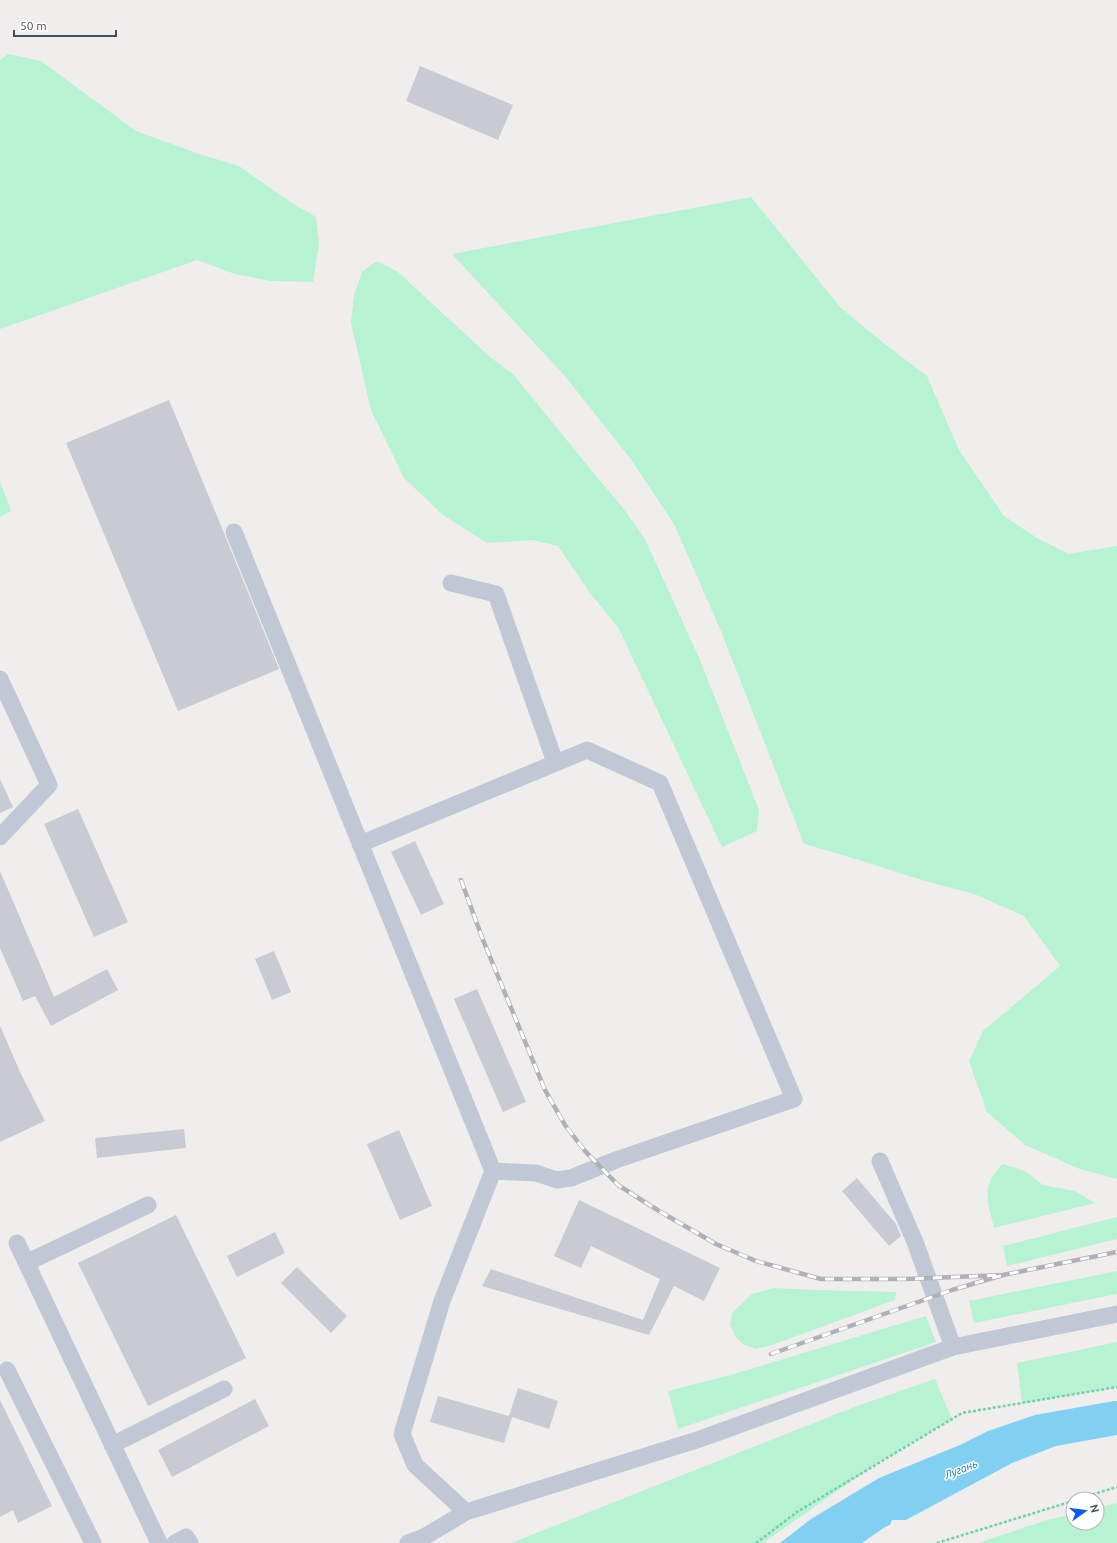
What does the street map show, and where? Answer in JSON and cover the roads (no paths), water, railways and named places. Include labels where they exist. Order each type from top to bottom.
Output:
[{"type":"street","points":[[234,532],[493,1171],[442,1301],[402,1434],[414,1465],[466,1512]]},
{"type":"street","points":[[451,583],[496,594],[555,762]]},
{"type":"street","points":[[0,679],[49,785],[0,837]]},
{"type":"street","points":[[360,844],[586,750],[660,783],[794,1099],[616,1160],[571,1178],[557,1180],[536,1173],[493,1171]]},
{"type":"street","points":[[880,1161],[915,1242],[953,1347]]},
{"type":"street","points":[[26,1263],[148,1205]]},
{"type":"street","points":[[17,1243],[159,1543]]},
{"type":"street","points":[[408,1543],[424,1537],[466,1512],[700,1438],[953,1347],[1117,1314]]},
{"type":"street","points":[[7,1370],[92,1543]]},
{"type":"street","points":[[112,1445],[224,1388]]},
{"type":"street","points":[[175,1543],[186,1537],[190,1543]]},
{"type":"water","name":"Лугань","points":[[1117,1401],[1117,1435],[1056,1446],[1012,1463],[906,1520],[892,1520],[890,1525],[862,1543],[780,1543],[811,1519],[879,1478],[960,1445],[988,1431],[1035,1415]]},
{"type":"railway","points":[[461,880],[483,940],[545,1090],[565,1125],[585,1151],[618,1185],[716,1244],[756,1261],[821,1279],[906,1279],[1003,1275]]},
{"type":"railway","points":[[771,1354],[952,1290],[1003,1275],[1117,1252]]}]
